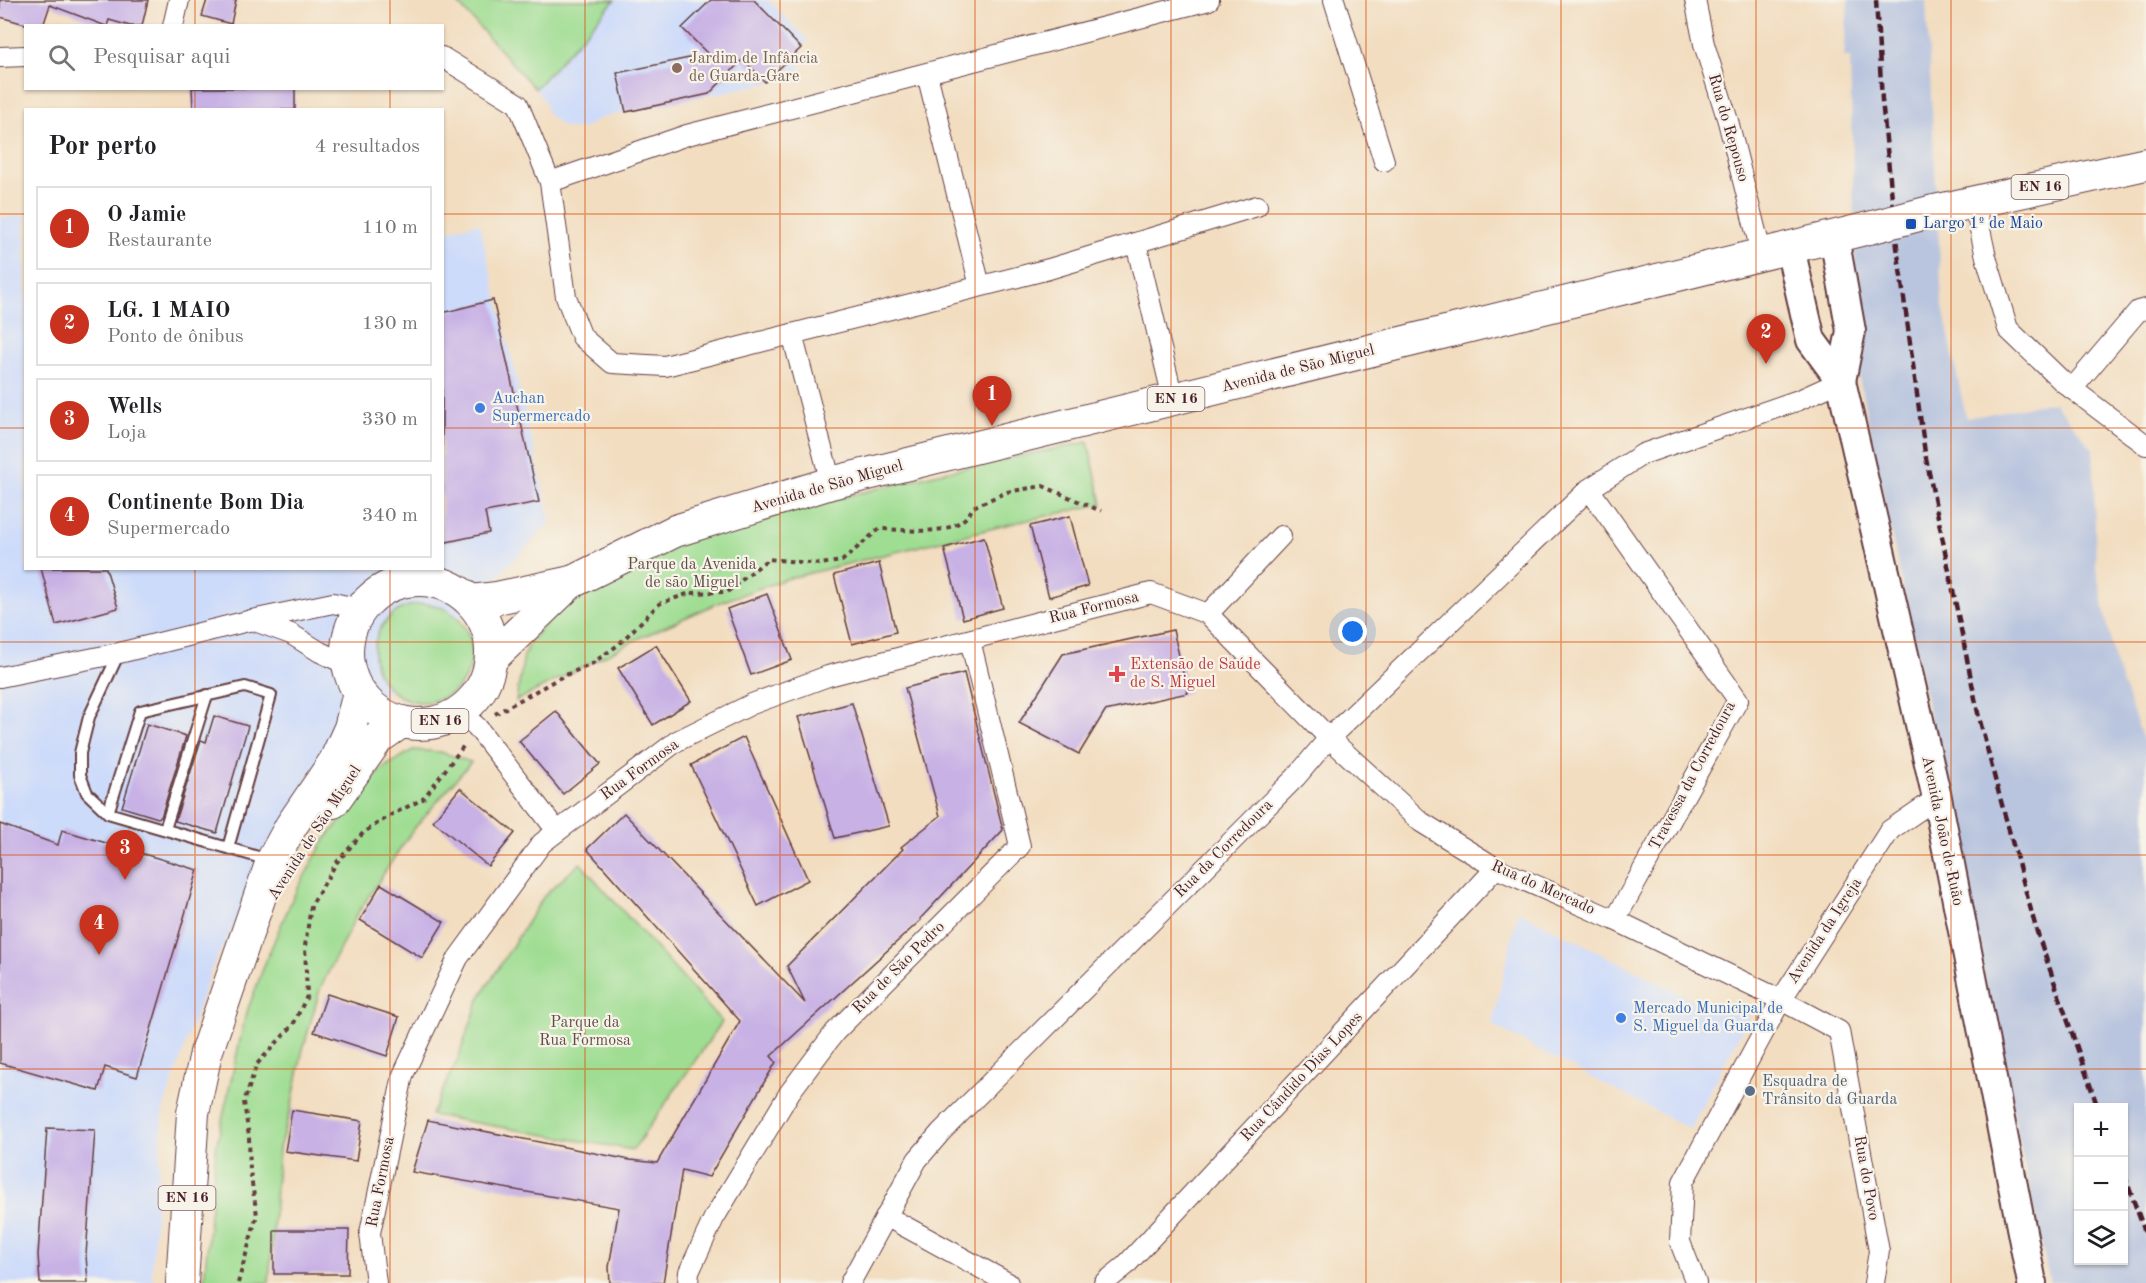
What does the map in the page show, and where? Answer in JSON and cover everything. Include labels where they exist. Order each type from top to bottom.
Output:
[{"type":"main road","name":"EN 16","points":[[1776,252],[1934,211],[2146,164]]},
{"type":"main road","points":[[1834,237],[1851,331],[1841,381]]},
{"type":"main road","points":[[1776,252],[1811,340],[1841,381]]},
{"type":"main road","name":"Avenida de São Miguel","points":[[471,601],[572,582],[675,531],[831,483],[1776,252]]},
{"type":"main road","name":"Avenida João de Ruão","points":[[1841,381],[1937,798],[2032,1283]]},
{"type":"main road","name":"EN 16","points":[[421,574],[457,590],[471,601],[483,618],[490,637],[492,658],[487,679],[476,697],[469,719],[422,724],[401,722],[385,716],[370,706],[353,679],[347,645],[351,626],[361,609],[378,592],[421,574]]},
{"type":"main road","name":"Avenida de São Miguel","points":[[492,658],[572,582]]},
{"type":"main road","name":"Avenida de São Miguel","points":[[182,1283],[193,1113],[206,1053],[272,861],[291,826],[335,761],[351,728],[353,679]]},
{"type":"main road","name":"Avenida de São Miguel","points":[[240,954],[294,861],[351,774],[378,738],[401,722]]},
{"type":"street","points":[[173,24],[179,0]]},
{"type":"street","points":[[550,182],[687,135],[1209,0]]},
{"type":"street","points":[[1334,0],[1384,161]]},
{"type":"street","name":"Rua do Repouso","points":[[1695,0],[1704,44],[1728,121],[1776,252]]},
{"type":"street","points":[[0,57],[24,56]]},
{"type":"street","points":[[444,58],[518,104],[550,182],[566,297],[582,337],[612,363],[665,366],[1049,269],[1257,206]]},
{"type":"street","points":[[927,74],[980,286]]},
{"type":"street","points":[[1974,202],[1986,257],[2008,328],[2072,389],[2146,445]]},
{"type":"street","points":[[1136,243],[1173,399]]},
{"type":"street","points":[[2072,389],[2138,311],[2146,309]]},
{"type":"street","points":[[792,334],[831,483]]},
{"type":"street","name":"Rua da Corredoura","points":[[850,1283],[917,1160],[941,1132],[1296,777],[1329,738],[1589,489],[1643,454],[1799,400],[1841,381]]},
{"type":"street","name":"Travessa da Corredoura","points":[[1589,489],[1738,700],[1615,920]]},
{"type":"street","points":[[1208,615],[1281,536]]},
{"type":"street","name":"Rua Formosa","points":[[376,1283],[370,1233],[403,1075],[458,958],[542,843],[677,741],[752,704],[828,676],[1152,593],[1208,615],[1329,738]]},
{"type":"street","points":[[0,677],[118,653],[333,603],[361,609]]},
{"type":"street","points":[[252,620],[291,634],[320,652],[353,679]]},
{"type":"street","name":"Rua de São Pedro","points":[[688,1283],[689,1272],[714,1218],[790,1092],[835,1032],[1020,846],[970,640]]},
{"type":"street","points":[[469,719],[557,831]]},
{"type":"street","name":"Rua do Mercado","points":[[1329,738],[1421,822],[1496,868],[1615,920],[1781,1000]]},
{"type":"street","name":"Avenida da Igreja","points":[[1696,1283],[1680,1242],[1683,1182],[1781,1000],[1890,830],[1937,798]]},
{"type":"street","name":"Rua Cândido Dias Lopes","points":[[1104,1283],[1125,1266],[1496,868]]},
{"type":"street","name":"Rua do Povo","points":[[1781,1000],[1839,1031],[1879,1251],[1874,1283]]},
{"type":"street","points":[[886,1216],[1008,1283]]},
{"type":"lane","points":[[118,653],[89,717],[80,753],[80,775],[87,793],[108,813],[272,861]]},
{"type":"lane","points":[[108,813],[140,711],[245,687],[271,695],[228,848]]},
{"type":"lane","points":[[165,829],[207,695]]},
{"type":"path","points":[[238,1283],[257,1215],[250,1171],[249,1137],[244,1102],[256,1064],[293,1025],[307,996],[305,946],[311,906],[337,862],[364,832],[423,799],[450,766],[469,719],[492,716],[563,676],[590,665],[618,645],[659,604],[690,592],[727,592],[768,559],[820,564],[842,561],[879,529],[928,531],[951,527],[969,517],[973,507],[1007,492],[1043,486],[1101,511]]},
{"type":"shaded area","name":"Jardim de Infância de Guarda-Gare","points":[[615,0],[768,0],[808,40],[801,48],[802,62],[798,74],[787,79],[603,117],[582,129],[562,126],[547,113],[545,102],[535,89]]},
{"type":"shaded area","points":[[1848,0],[1926,0],[1942,302],[1966,418],[2054,402],[2093,449],[2096,569],[2115,662],[2146,748],[2146,1283],[2050,1283],[1858,372],[1850,57],[1844,57]]},
{"type":"shaded area","points":[[24,215],[24,570],[444,570],[444,232],[479,223],[551,521],[315,768],[212,967],[163,1110],[152,1268],[153,1283],[0,1283],[0,218]]},
{"type":"shaded area","name":"Mercado Municipal de S. Miguel da Guarda","points":[[1518,911],[1714,1011],[1742,1004],[1753,1009],[1690,1129],[1492,1025]]},
{"type":"green space","points":[[455,0],[615,0],[535,89]]},
{"type":"green space","name":"Parque da Avenida de são Miguel","points":[[1088,442],[1102,504],[1014,523],[786,579],[718,603],[635,640],[516,701],[524,656],[529,643],[566,601],[682,538],[939,473]]},
{"type":"green space","points":[[423,604],[442,608],[457,619],[468,634],[472,653],[468,672],[457,687],[442,698],[423,702],[404,698],[389,687],[378,672],[374,653],[378,634],[389,619],[404,608]]},
{"type":"green space","points":[[413,750],[441,752],[471,762],[412,831],[357,914],[320,989],[302,1053],[291,1109],[279,1148],[269,1283],[204,1283],[216,1148],[245,1017],[267,958],[293,897],[324,841],[381,769]]},
{"type":"green space","name":"Parque da Rua Formosa","points":[[580,863],[722,1022],[633,1150],[431,1115],[457,1061],[480,997],[544,896]]},
{"type":"building","points":[[0,0],[148,0],[142,24],[123,24],[109,20],[108,24],[101,24],[50,5],[44,24],[25,24],[0,17]]},
{"type":"building","points":[[207,0],[236,0],[231,24],[202,16]]},
{"type":"building","points":[[711,0],[754,0],[801,48],[765,82],[743,59],[709,94],[626,112],[617,73],[708,54],[682,28]]},
{"type":"building","points":[[192,90],[295,90],[295,108],[193,108]]},
{"type":"building","name":"Auchan Supermercado","points":[[493,300],[539,502],[485,512],[489,533],[444,543],[444,312]]},
{"type":"building","points":[[1070,516],[1088,586],[1049,597],[1030,526]]},
{"type":"building","points":[[984,537],[1003,608],[963,619],[944,548]]},
{"type":"building","points":[[879,563],[896,632],[852,644],[834,575]]},
{"type":"building","points":[[42,570],[107,570],[118,608],[56,625]]},
{"type":"building","points":[[767,594],[792,660],[751,675],[727,609]]},
{"type":"building","name":"Extensão de Saúde de S. Miguel","points":[[1173,630],[1188,693],[1105,711],[1079,754],[1019,723],[1063,654]]},
{"type":"building","points":[[656,645],[691,701],[653,725],[618,668]]},
{"type":"building","points":[[964,673],[1003,830],[921,920],[771,1056],[776,1062],[709,1177],[682,1170],[663,1283],[610,1283],[609,1267],[619,1208],[412,1172],[428,1120],[630,1160],[657,1163],[740,1021],[587,849],[624,813],[805,1003],[787,966],[903,849],[901,847],[940,816],[905,688]]},
{"type":"building","points":[[852,703],[889,826],[835,838],[798,717]]},
{"type":"building","points":[[556,711],[600,764],[563,794],[519,741]]},
{"type":"building","points":[[214,716],[248,726],[217,833],[175,821],[201,740],[206,742]]},
{"type":"building","points":[[147,724],[186,736],[161,817],[158,818],[122,807]]},
{"type":"building","points":[[744,737],[808,880],[758,906],[691,765]]},
{"type":"building","points":[[460,788],[515,833],[488,866],[433,821]]},
{"type":"building","points":[[0,824],[58,845],[62,830],[198,870],[137,1077],[105,1067],[98,1091],[0,1063]]},
{"type":"building","points":[[381,884],[444,922],[422,958],[360,920]]},
{"type":"building","points":[[327,994],[399,1017],[387,1056],[314,1032]]},
{"type":"building","points":[[292,1110],[362,1121],[356,1161],[285,1151]]},
{"type":"building","points":[[47,1128],[95,1130],[86,1255],[88,1283],[40,1283],[38,1255]]},
{"type":"building","points":[[274,1230],[349,1230],[348,1274],[274,1274]]},
{"type":"railway","points":[[1876,0],[1882,100],[1897,247],[1925,453],[1978,713],[1996,783],[2037,932],[2096,1103]]},
{"type":"railway","points":[[2128,1185],[2146,1235]]},
{"type":"place","name":"Jardim de Infância de Guarda-Gare","points":[[677,68]]},
{"type":"place","name":"Largo 1º de Maio","points":[[1911,224]]},
{"type":"place","name":"LG. 1 MAIO","points":[[1766,364]]},
{"type":"place","name":"Auchan Supermercado","points":[[480,408]]},
{"type":"place","name":"O Jamie","points":[[992,426]]},
{"type":"place","name":"Extensão de Saúde de S. Miguel","points":[[1117,674]]},
{"type":"place","name":"Wells","points":[[125,880]]},
{"type":"place","name":"Continente Bom Dia","points":[[99,955]]},
{"type":"place","name":"Mercado Municipal de S. Miguel da Guarda","points":[[1621,1018]]},
{"type":"place","name":"Esquadra de Trânsito da Guarda","points":[[1750,1091]]}]
